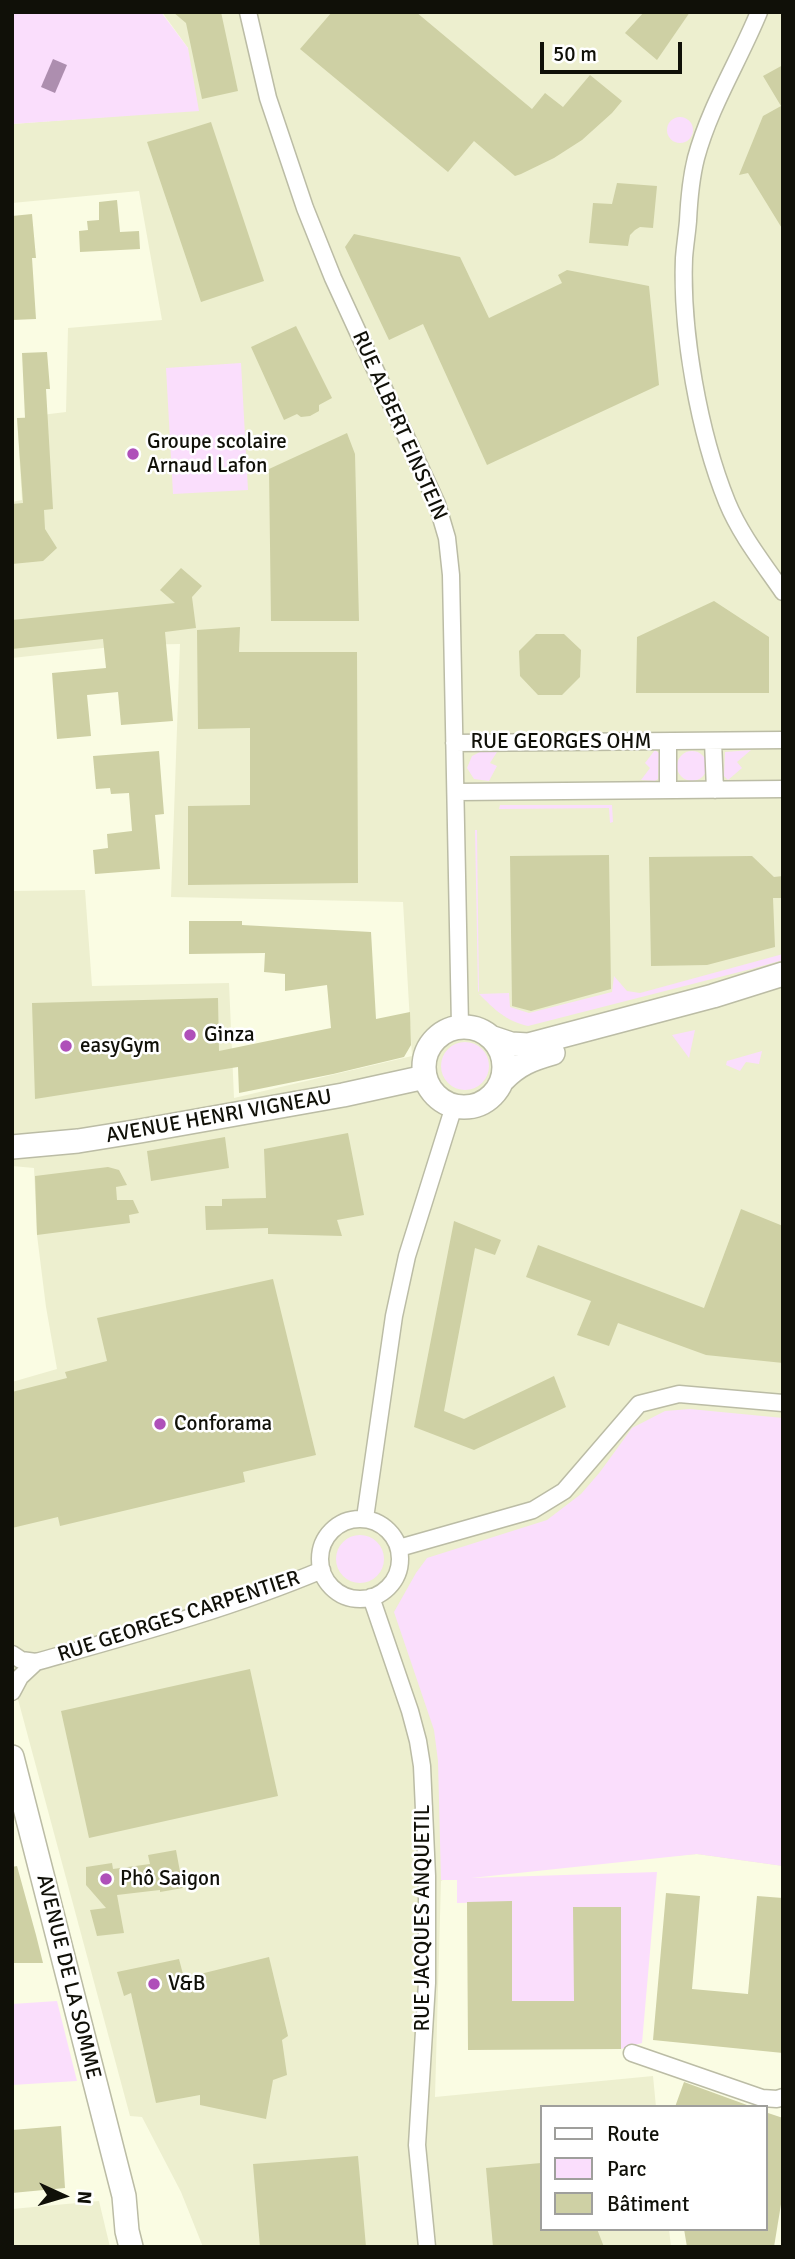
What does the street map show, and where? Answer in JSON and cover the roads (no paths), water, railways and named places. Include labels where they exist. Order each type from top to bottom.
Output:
[{"type":"street","name":"RUE ALBERT EINSTEIN","points":[[248,12],[268,98],[305,208],[333,278],[440,514],[450,556],[460,1026]]},
{"type":"street","points":[[759,12],[718,98],[696,157],[685,245],[685,289],[695,384],[710,455],[727,503],[739,526],[783,592]]},
{"type":"street","name":"RUE GEORGES OHM","points":[[454,743],[783,740]]},
{"type":"street","points":[[713,741],[715,790]]},
{"type":"street","name":"RUE GEORGES OHM","points":[[668,742],[668,790]]},
{"type":"street","points":[[456,792],[783,789]]},
{"type":"street","points":[[783,974],[713,996],[528,1045],[511,1044],[472,1027],[460,1026],[435,1038],[427,1050],[425,1077],[435,1096],[454,1106],[466,1107],[489,1099],[503,1080],[527,1060],[783,990]]},
{"type":"street","points":[[493,1038],[504,1058],[503,1080]]},
{"type":"street","name":"AVENUE HENRI VIGNEAU","points":[[12,1147],[123,1134],[343,1095],[425,1077]]},
{"type":"street","points":[[365,1518],[394,1316],[407,1256],[454,1106]]},
{"type":"street","points":[[399,1548],[533,1510],[564,1491],[639,1404],[680,1394],[783,1403]]},
{"type":"street","points":[[365,1518],[382,1524],[393,1535],[399,1548],[398,1572],[390,1585],[371,1597],[356,1599],[345,1596],[333,1588],[322,1570],[320,1555],[324,1542],[338,1525],[351,1519],[365,1518]]},
{"type":"street","name":"RUE GEORGES CARPENTIER","points":[[36,1662],[180,1621],[322,1570]]},
{"type":"street","name":"RUE JACQUES ANQUETIL","points":[[371,1597],[410,1711],[422,1766],[428,1983],[417,2145],[427,2247]]},
{"type":"street","points":[[12,1654],[21,1660],[36,1662]]},
{"type":"street","points":[[12,1692],[20,1676],[36,1662]]},
{"type":"street","name":"AVENUE DE LA SOMME","points":[[12,1757],[124,2196],[143,2247]]},
{"type":"street","points":[[632,2053],[762,2098],[783,2097]]},
{"type":"street","name":"AVENUE DE LA SOMME","points":[[124,2196],[131,2247]]},
{"type":"place","name":"Groupe scolaire Arnaud Lafon","points":[[133,454]]},
{"type":"place","name":"Ginza","points":[[190,1035]]},
{"type":"place","name":"easyGym","points":[[66,1046]]},
{"type":"place","name":"Conforama","points":[[160,1424]]},
{"type":"place","name":"Phô Saigon","points":[[106,1879]]},
{"type":"place","name":"V&B","points":[[154,1984]]}]
